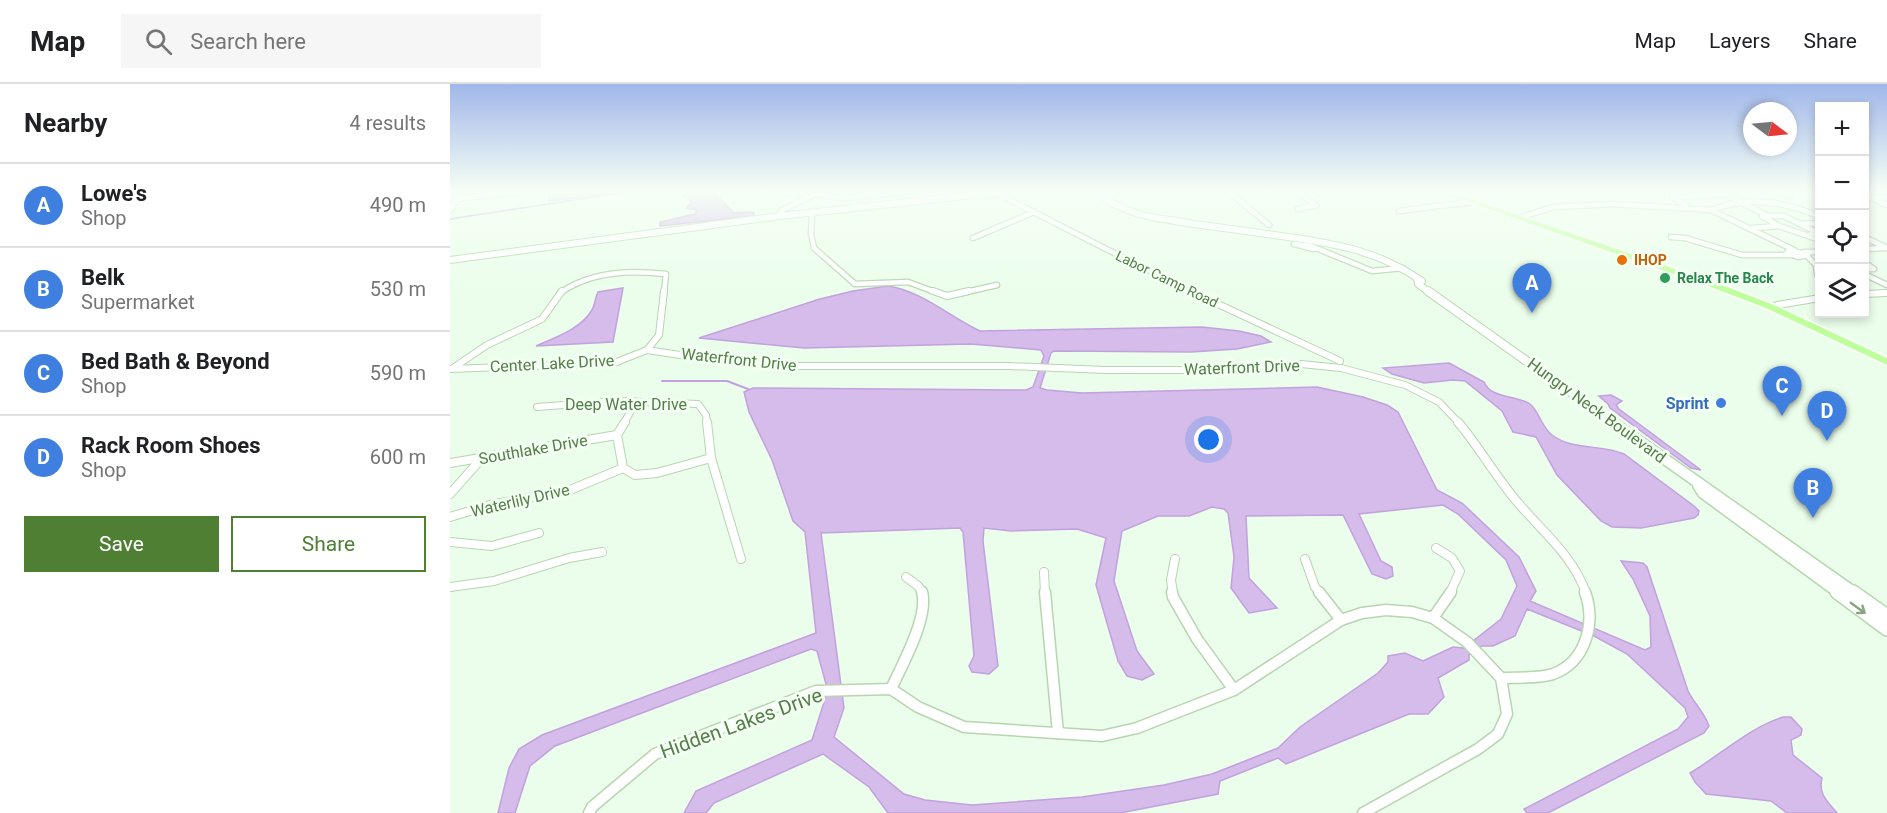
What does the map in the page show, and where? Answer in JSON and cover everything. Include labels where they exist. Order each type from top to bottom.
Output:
[{"type":"highway","points":[[1545,225],[1740,295],[1829,333],[1887,362]]},
{"type":"highway","points":[[1547,225],[1688,270],[1777,305],[1887,353]]},
{"type":"main road","points":[[450,258],[710,225]]},
{"type":"main road","name":"Hungry Neck Boulevard","points":[[1211,225],[1298,237],[1360,250],[1402,268],[1417,279],[1418,284],[1486,334],[1496,338],[1696,483],[1713,491],[1887,616]]},
{"type":"main road","name":"Hungry Neck Boulevard","points":[[1696,483],[1703,493],[1887,629]]},
{"type":"street","points":[[811,225],[814,249],[855,284],[908,282],[947,296],[997,285]]},
{"type":"street","points":[[973,238],[1003,225]]},
{"type":"street","name":"Labor Camp Road","points":[[1059,225],[1176,285],[1340,361]]},
{"type":"street","points":[[1744,225],[1796,253],[1815,270]]},
{"type":"street","points":[[1802,225],[1816,232],[1809,235]]},
{"type":"street","points":[[1750,228],[1779,226],[1793,233],[1815,238]]},
{"type":"street","points":[[1671,237],[1685,238],[1742,255],[1815,252]]},
{"type":"street","points":[[1869,239],[1887,248]]},
{"type":"street","points":[[1869,249],[1887,248]]},
{"type":"street","points":[[1314,249],[1372,271],[1402,268]]},
{"type":"street","points":[[1796,253],[1815,270]]},
{"type":"street","name":"Center Lake Drive","points":[[650,271],[666,274],[659,334],[647,350],[614,363],[451,368],[488,344],[544,319],[552,308],[555,297],[566,286],[591,278],[650,271]]},
{"type":"street","points":[[1869,276],[1887,285]]},
{"type":"street","points":[[1869,294],[1887,293]]},
{"type":"street","points":[[1777,305],[1815,299]]},
{"type":"street","name":"Waterfront Drive","points":[[647,350],[713,360],[788,366],[1190,370],[1312,364],[1358,372],[1425,393],[1444,406],[1460,424],[1519,504],[1552,537],[1581,579],[1588,600],[1588,631],[1582,650],[1569,666],[1551,675],[1501,678]]},
{"type":"street","points":[[636,402],[617,435],[623,468],[635,475],[657,472],[711,458]]},
{"type":"street","name":"Deep Water Drive","points":[[537,407],[564,403],[674,402],[698,404],[706,415],[711,458],[741,559]]},
{"type":"street","name":"Southlake Drive","points":[[450,463],[617,435]]},
{"type":"street","points":[[450,494],[482,458]]},
{"type":"street","name":"Waterlily Drive","points":[[450,517],[490,505],[570,490],[623,468]]},
{"type":"street","points":[[450,542],[492,546],[539,533]]},
{"type":"street","points":[[1433,618],[1439,605],[1457,585],[1460,571],[1452,558],[1436,548]]},
{"type":"street","points":[[450,587],[481,585],[531,569],[602,552]]},
{"type":"street","points":[[1305,559],[1315,587],[1341,620]]},
{"type":"street","points":[[1175,560],[1171,580],[1173,597],[1197,639],[1234,690]]},
{"type":"street","points":[[1044,572],[1046,624],[1058,733]]},
{"type":"street","points":[[906,577],[918,586],[923,594],[922,603],[915,639],[891,689],[918,707],[964,727],[1102,736],[1137,728],[1234,690],[1341,620],[1362,613],[1386,610],[1412,612],[1433,618],[1459,635],[1501,678],[1507,714],[1498,734],[1447,768],[1363,813]]},
{"type":"street","name":"Hidden Lakes Drive","points":[[589,813],[592,807],[655,754],[816,691],[848,688],[891,689]]},
{"type":"shaded area","points":[[888,286],[900,289],[924,299],[980,331],[1202,327],[1261,336],[1271,342],[1237,349],[1191,352],[1054,351],[1051,353],[1040,388],[1082,393],[1317,387],[1387,405],[1398,412],[1437,490],[1462,503],[1519,557],[1536,591],[1530,601],[1645,650],[1651,647],[1650,616],[1633,579],[1621,561],[1643,563],[1647,567],[1688,691],[1709,726],[1704,733],[1548,813],[1527,813],[1524,809],[1678,729],[1688,717],[1685,708],[1627,654],[1594,636],[1527,609],[1515,636],[1493,646],[1482,646],[1469,655],[1469,660],[1438,678],[1444,697],[1428,714],[1409,714],[1286,764],[1278,758],[1220,781],[1218,794],[1120,813],[888,813],[869,787],[823,754],[714,803],[706,813],[684,813],[696,791],[812,740],[826,696],[826,684],[817,651],[811,649],[555,746],[530,766],[515,813],[498,813],[509,768],[519,749],[542,735],[816,633],[805,532],[793,521],[772,460],[749,412],[744,392],[753,388],[1026,390],[1033,387],[1044,356],[1041,350],[971,344],[804,348],[699,338],[820,299]],"holes":[[[1443,505],[1458,514],[1506,560],[1517,586],[1501,619],[1464,648],[1453,647],[1423,661],[1405,653],[1388,656],[1388,662],[1378,673],[1300,727],[1278,748],[1212,774],[1164,785],[1082,797],[972,805],[925,800],[904,794],[834,737],[844,708],[821,533],[960,528],[963,532],[974,656],[969,666],[972,672],[989,674],[998,666],[983,541],[984,528],[1011,531],[1077,529],[1106,538],[1096,585],[1118,661],[1127,676],[1142,680],[1154,674],[1137,651],[1114,581],[1122,531],[1158,516],[1189,516],[1212,507],[1224,509],[1228,513],[1234,557],[1231,588],[1249,613],[1277,608],[1249,578],[1246,516],[1343,515],[1372,574],[1386,579],[1393,576],[1392,567],[1381,561],[1359,514]]]},
{"type":"shaded area","points":[[623,288],[613,342],[536,346],[581,323],[592,310],[598,292]]},
{"type":"shaded area","points":[[1449,363],[1484,382],[1492,391],[1530,404],[1549,432],[1560,440],[1624,454],[1694,506],[1699,511],[1698,515],[1694,518],[1641,528],[1612,527],[1601,521],[1557,475],[1536,437],[1513,432],[1502,411],[1465,381],[1424,383],[1392,374],[1383,368]]},
{"type":"shaded area","points":[[1611,395],[1622,401],[1616,405],[1619,409],[1701,470],[1691,468],[1610,408],[1599,396]]},
{"type":"shaded area","points":[[1783,717],[1791,717],[1802,729],[1801,735],[1791,740],[1793,755],[1822,778],[1822,793],[1837,813],[1787,813],[1771,801],[1706,794],[1695,782],[1690,773],[1746,735]]},
{"type":"waterway","points":[[662,381],[727,381],[748,389]]},
{"type":"place","name":"IHOP","points":[[1622,260]]},
{"type":"place","name":"Relax The Back","points":[[1665,278]]},
{"type":"place","name":"Lowe's","points":[[1532,313]]},
{"type":"place","name":"Sprint","points":[[1721,403]]},
{"type":"place","name":"Bed Bath & Beyond","points":[[1782,416]]},
{"type":"place","name":"Rack Room Shoes","points":[[1827,441]]},
{"type":"place","name":"Belk","points":[[1813,518]]}]
